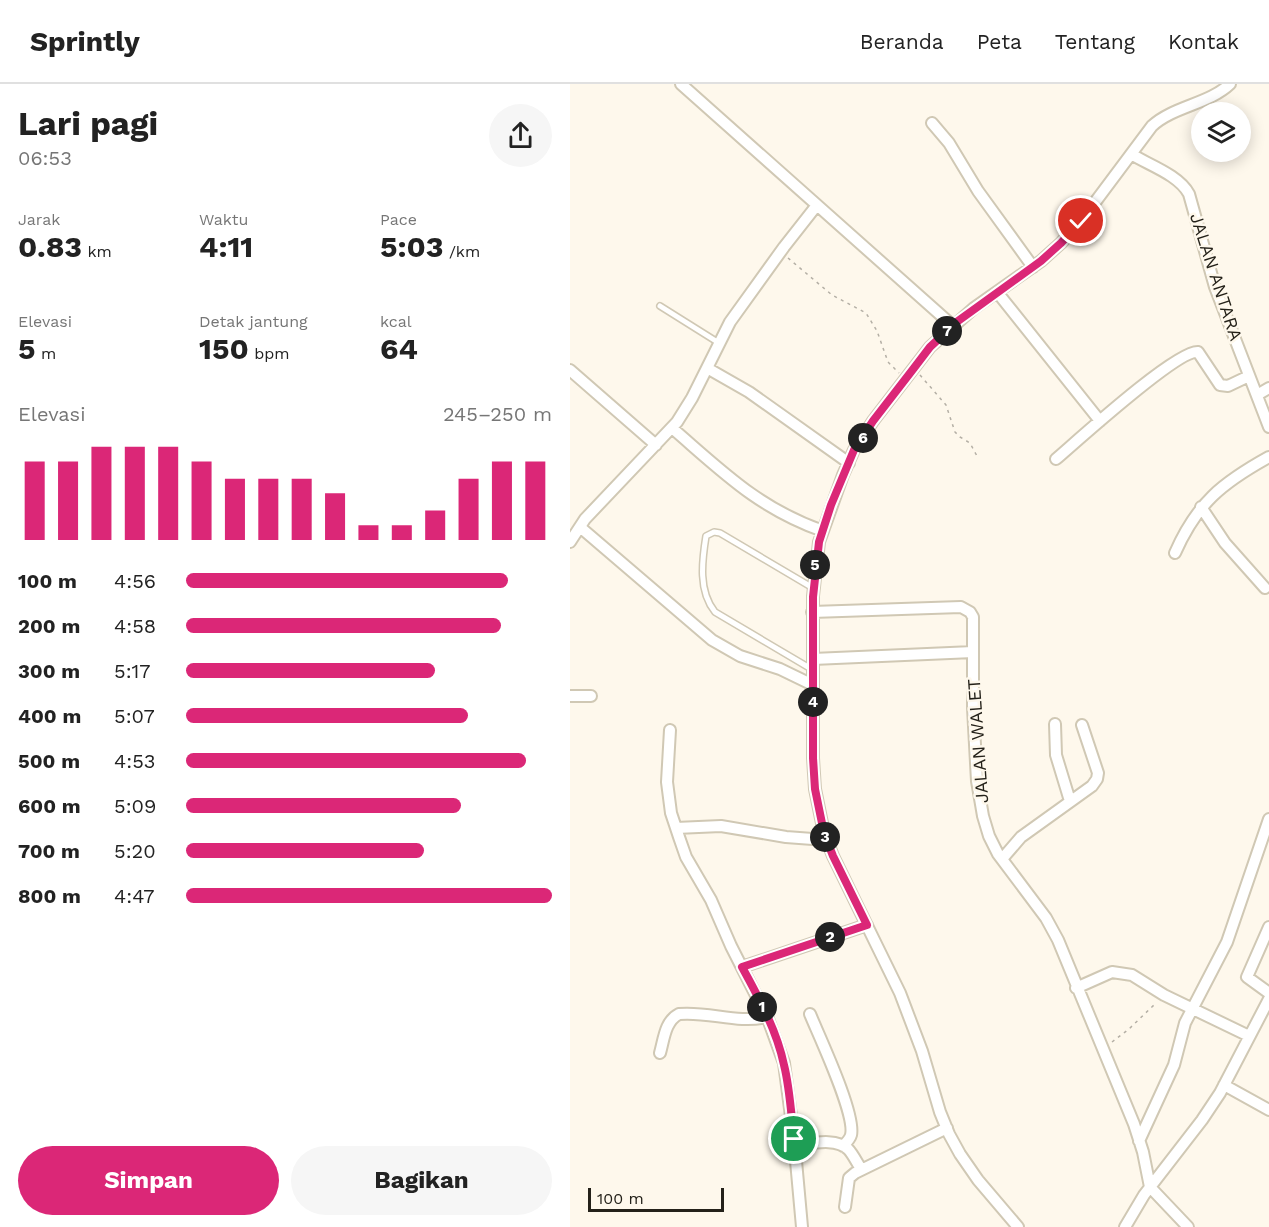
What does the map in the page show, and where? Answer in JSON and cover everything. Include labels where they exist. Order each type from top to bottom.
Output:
[{"type":"street","points":[[681,84],[952,326]]},
{"type":"street","points":[[1018,1227],[960,1154],[946,1128],[906,1010],[826,840],[815,789],[812,612],[815,565],[823,531],[849,463],[873,421],[930,347],[952,326],[1033,267],[1061,243],[1081,221],[1152,126],[1160,119],[1230,84]]},
{"type":"street","points":[[932,123],[949,143],[978,191],[1033,267]]},
{"type":"street","name":"JALAN ANTARA","points":[[1131,154],[1185,186],[1215,287],[1269,427]]},
{"type":"street","points":[[570,542],[585,519],[672,428],[692,398],[730,322],[817,205]]},
{"type":"street","points":[[997,292],[1100,421]]},
{"type":"street","points":[[1056,459],[1135,392],[1193,351],[1198,352],[1220,385],[1228,386],[1250,376]]},
{"type":"street","points":[[707,368],[749,392],[849,463]]},
{"type":"street","points":[[570,370],[656,446]]},
{"type":"street","points":[[1257,395],[1269,388]]},
{"type":"street","points":[[672,428],[731,480],[754,497],[802,523],[823,531]]},
{"type":"street","points":[[1175,553],[1201,507],[1218,490],[1269,457]]},
{"type":"street","points":[[1201,507],[1225,543],[1265,588]]},
{"type":"street","points":[[580,527],[712,640],[740,656],[780,669],[813,685]]},
{"type":"street","name":"JALAN WALET","points":[[812,612],[961,607],[974,617],[973,708],[977,781],[989,836],[1002,859],[1046,918],[1058,940],[1139,1141],[1150,1187]]},
{"type":"street","points":[[813,665],[974,652]]},
{"type":"street","points":[[570,696],[591,696]]},
{"type":"street","points":[[1055,724],[1056,755],[1070,801]]},
{"type":"street","points":[[1002,859],[1021,837],[1092,786],[1097,779],[1098,773],[1082,725]]},
{"type":"street","points":[[670,730],[667,782],[671,813],[676,828],[686,856],[711,900],[767,1017],[784,1063],[802,1227]]},
{"type":"street","points":[[1139,1141],[1174,1065],[1185,1023],[1227,942],[1269,819]]},
{"type":"street","points":[[676,828],[721,826],[786,837],[826,840]]},
{"type":"street","points":[[742,967],[867,925]]},
{"type":"street","points":[[1269,927],[1247,977],[1269,993]]},
{"type":"street","points":[[1076,988],[1112,972],[1132,975],[1164,995],[1250,1036]]},
{"type":"street","points":[[1125,1227],[1150,1187],[1202,1120],[1224,1085],[1269,999]]},
{"type":"street","points":[[660,1053],[669,1022],[672,1017],[679,1014],[739,1020],[767,1017]]},
{"type":"street","points":[[810,1014],[844,1098],[851,1136],[843,1146]]},
{"type":"street","points":[[1224,1085],[1269,1110]]},
{"type":"street","points":[[845,1206],[849,1179],[861,1170],[946,1128]]},
{"type":"street","points":[[794,1145],[828,1142],[843,1146],[848,1149],[861,1170]]},
{"type":"street","points":[[1150,1187],[1188,1227]]},
{"type":"lane","points":[[660,306],[719,343]]},
{"type":"lane","points":[[813,588],[720,533],[714,532],[706,536],[702,562],[705,595],[715,612],[813,665]]},
{"type":"path","points":[[781,251],[832,295],[866,313],[877,331],[888,362],[893,369],[906,378]]},
{"type":"path","points":[[914,368],[946,405],[955,432],[970,443],[978,458]]},
{"type":"path","points":[[1101,1048],[1129,1029],[1164,995]]},
{"type":"route","points":[[794,1139],[781,1052],[768,1019],[742,967],[867,925],[824,833],[815,789],[813,597],[819,542],[830,515],[831,505],[854,450],[873,421],[930,347],[974,308],[1041,261],[1081,221]]}]
